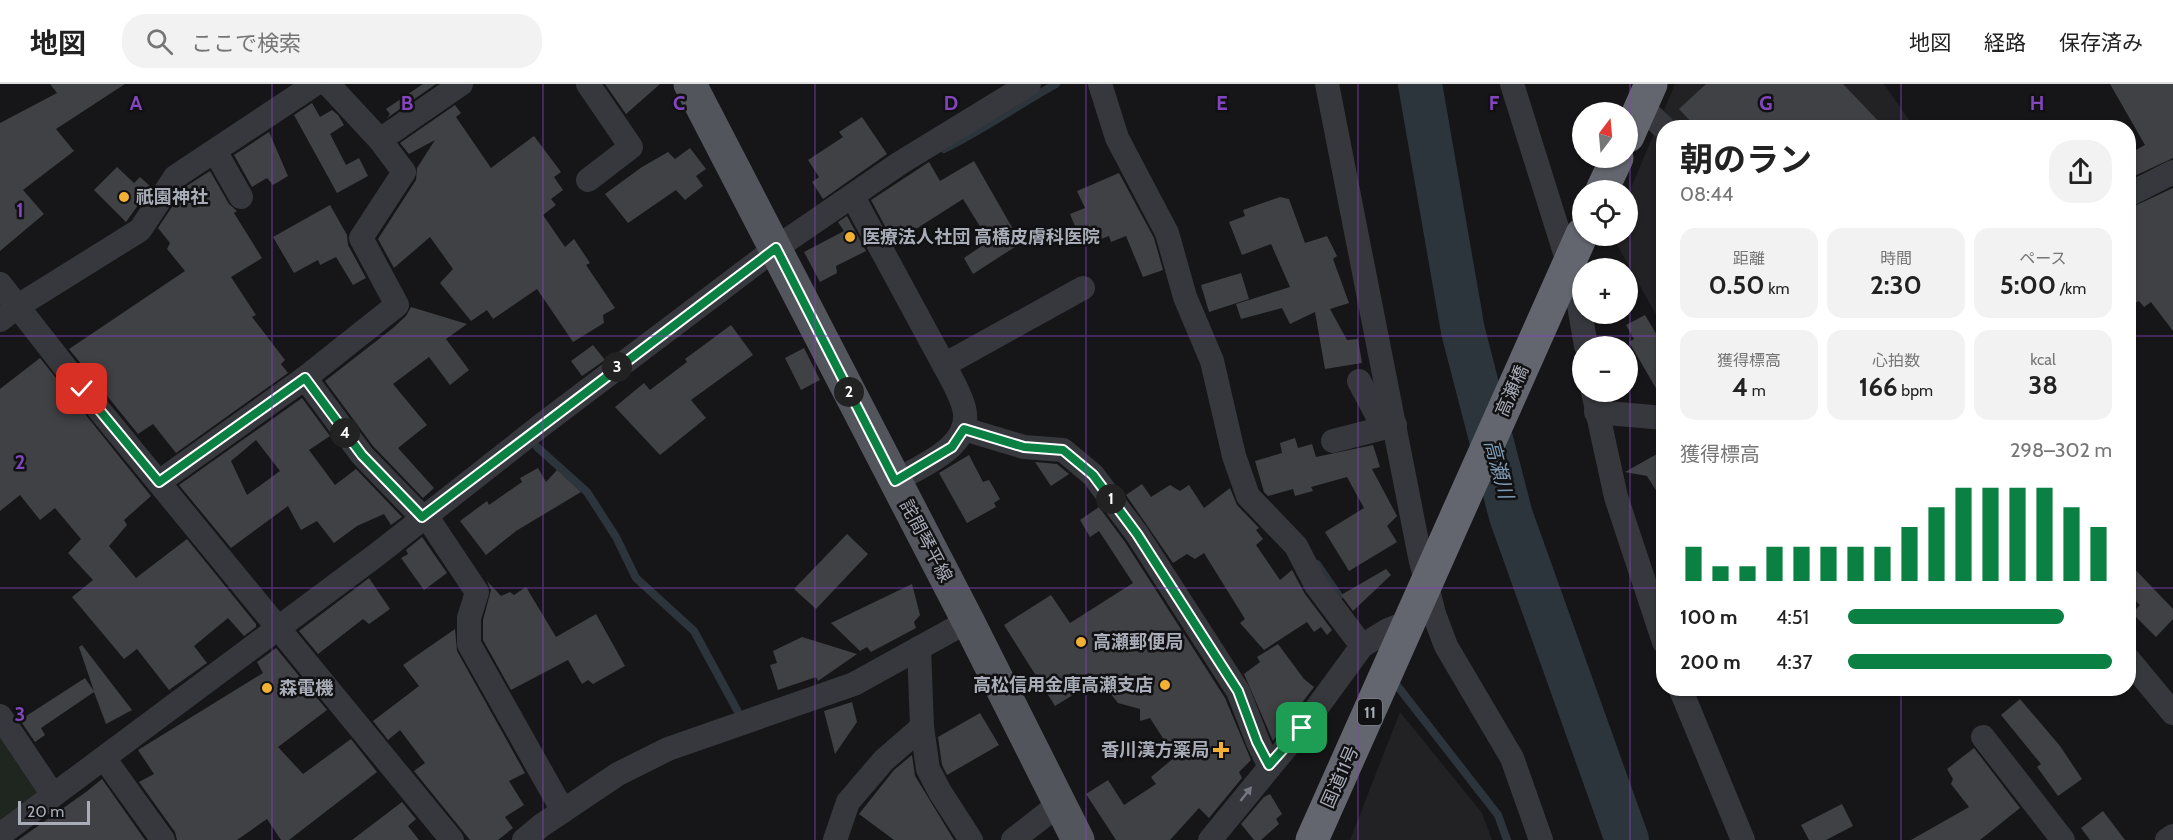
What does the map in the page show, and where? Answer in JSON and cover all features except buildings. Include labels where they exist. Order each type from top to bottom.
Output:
[{"type":"highway","points":[[1638,123],[1652,106]]},
{"type":"highway","name":"11","points":[[1569,265],[1577,246]]},
{"type":"highway","name":"高瀬橋","points":[[1427,583],[1569,265]]},
{"type":"highway","name":"国道11号","points":[[1312,840],[1427,583]]},
{"type":"main road","name":"詫間琴平線","points":[[690,84],[968,621],[1078,840]]},
{"type":"street","points":[[9,313],[140,230],[175,177],[315,84]]},
{"type":"street","points":[[159,482],[305,378],[397,305],[361,238],[404,172],[380,140],[328,84]]},
{"type":"street","points":[[380,140],[461,84]]},
{"type":"street","points":[[588,84],[631,147],[588,180]]},
{"type":"street","points":[[0,835],[279,628],[776,248],[900,163],[1029,84]]},
{"type":"street","points":[[1100,84],[1117,138],[1167,233],[1185,297],[1212,361],[1234,456],[1248,496],[1296,546],[1316,585],[1362,646]]},
{"type":"street","points":[[1327,84],[1389,426],[1434,614],[1446,646],[1512,758],[1541,840]]},
{"type":"street","points":[[1512,84],[1576,288],[1584,336]]},
{"type":"street","points":[[215,151],[241,197]]},
{"type":"street","points":[[2136,191],[2173,172]]},
{"type":"street","points":[[853,197],[944,365],[964,409],[964,429],[952,447],[895,481]]},
{"type":"street","points":[[0,284],[9,313],[159,482],[452,840]]},
{"type":"street","points":[[944,365],[1083,288]]},
{"type":"street","points":[[305,378],[362,455],[424,515],[477,592],[469,618],[469,644],[563,811]]},
{"type":"street","points":[[1359,381],[1389,426]]},
{"type":"street","points":[[1656,416],[1594,402],[1616,497],[1656,601]]},
{"type":"street","points":[[1333,441],[1389,426]]},
{"type":"street","points":[[964,429],[1024,447],[1063,450],[1093,475],[1137,534],[1238,691],[1257,742],[1269,765]]},
{"type":"street","points":[[524,840],[618,774],[668,749],[854,684],[968,621]]},
{"type":"street","points":[[1210,840],[1269,765],[1302,728],[1362,646],[1388,630],[1410,621]]},
{"type":"street","points":[[919,648],[922,727],[928,770],[939,792],[971,840]]},
{"type":"street","points":[[2136,669],[2173,713]]},
{"type":"street","points":[[1683,696],[1743,840]]},
{"type":"street","points":[[0,716],[53,795]]},
{"type":"street","points":[[835,840],[848,802],[884,760],[922,727]]},
{"type":"street","points":[[1983,737],[2063,840]]},
{"type":"street","points":[[104,758],[163,840]]},
{"type":"street","points":[[1013,840],[1059,804]]},
{"type":"street","points":[[2167,840],[2173,836]]},
{"type":"shaded area","points":[[1675,84],[1884,84],[1909,120],[1660,120]]},
{"type":"shaded area","points":[[1656,129],[1656,315],[1638,282],[1638,258],[1624,258],[1618,246],[1638,246],[1638,180],[1634,180]]},
{"type":"shaded area","points":[[1400,712],[1482,813],[1492,840],[1350,840]]},
{"type":"shaded area","points":[[0,735],[40,791],[0,820]]},
{"type":"waterway","points":[[944,149],[1056,84]]},
{"type":"waterway","name":"高瀬川","points":[[1420,84],[1463,331],[1511,516],[1627,840]]},
{"type":"waterway","points":[[537,447],[587,492],[616,537],[636,578],[694,631],[737,710]]},
{"type":"waterway","points":[[1317,564],[1339,596]]},
{"type":"waterway","points":[[1392,679],[1498,815],[1507,840]]},
{"type":"place","name":"祇園神社","points":[[124,197]]},
{"type":"place","name":"医療法人社団 高橋皮膚科医院","points":[[850,237]]},
{"type":"place","name":"高瀬郵便局","points":[[1081,642]]},
{"type":"place","name":"高松信用金庫高瀬支店","points":[[1165,685]]},
{"type":"place","name":"森電機","points":[[267,688]]},
{"type":"place","name":"香川漢方薬局","points":[[1221,750]]},
{"type":"route","points":[[82,389],[159,482],[305,378],[362,455],[422,517],[776,248],[895,481],[952,447],[964,429],[1024,447],[1063,450],[1093,475],[1137,534],[1238,691],[1257,742],[1269,765],[1302,728]]}]
